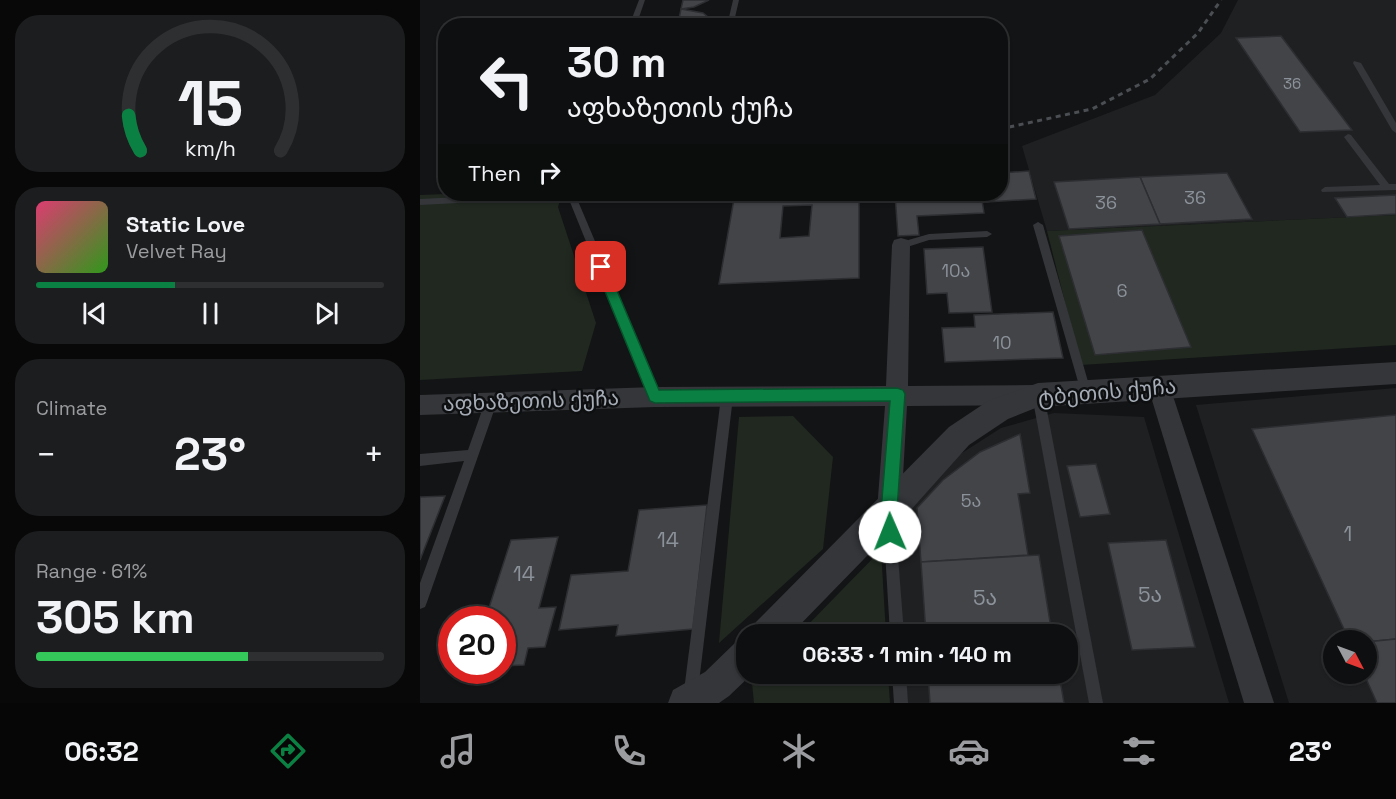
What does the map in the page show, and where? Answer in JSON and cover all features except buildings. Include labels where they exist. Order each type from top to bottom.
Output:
[{"type":"street","points":[[889,511],[897,394],[901,245]]},
{"type":"street","name":"ტბეთის ქუჩა","points":[[778,624],[959,436],[998,410],[1038,395],[1396,373]]},
{"type":"street","points":[[1159,387],[1259,703]]},
{"type":"street","name":"აფხაზეთის ქუჩა","points":[[420,405],[655,397],[1038,395]]},
{"type":"street","points":[[703,698],[736,666]]},
{"type":"lane","points":[[635,18],[642,0]]},
{"type":"lane","points":[[732,18],[736,0]]},
{"type":"lane","points":[[1357,63],[1396,130]]},
{"type":"lane","points":[[1348,137],[1386,187]]},
{"type":"lane","points":[[1325,190],[1396,187]]},
{"type":"lane","points":[[420,201],[438,200]]},
{"type":"lane","points":[[573,201],[655,397]]},
{"type":"lane","points":[[1038,225],[1086,392]]},
{"type":"lane","points":[[901,245],[929,237],[987,234]]},
{"type":"lane","points":[[1038,395],[1096,703]]},
{"type":"lane","points":[[703,698],[727,397]]},
{"type":"lane","points":[[420,602],[491,402]]},
{"type":"lane","points":[[420,460],[472,455]]},
{"type":"lane","points":[[889,511],[896,624]]},
{"type":"lane","points":[[900,684],[901,703]]},
{"type":"shaded area","points":[[1238,0],[1396,0],[1396,215],[1047,231],[1022,146],[1155,95],[1221,33]]},
{"type":"shaded area","points":[[438,194],[438,201],[560,201],[558,207],[596,323],[582,371],[420,380],[420,195]]},
{"type":"shaded area","points":[[1396,215],[1396,345],[1081,365],[1047,231]]},
{"type":"shaded area","points":[[1396,388],[1396,703],[1289,703],[1196,405]]},
{"type":"shaded area","points":[[1054,413],[1144,417],[1229,703],[906,703],[905,684],[1078,684],[1078,624],[901,624],[895,519],[948,462],[1001,428]]},
{"type":"shaded area","points":[[793,416],[833,457],[823,549],[740,624],[736,624],[736,628],[719,643],[739,417]]},
{"type":"shaded area","points":[[881,550],[885,624],[809,624]]},
{"type":"shaded area","points":[[752,684],[889,684],[890,703],[754,703]]},
{"type":"railway","points":[[1008,127],[1092,109],[1150,79],[1198,33],[1221,0]]},
{"type":"route","points":[[601,267],[655,397],[897,394],[889,511],[890,532]]}]
